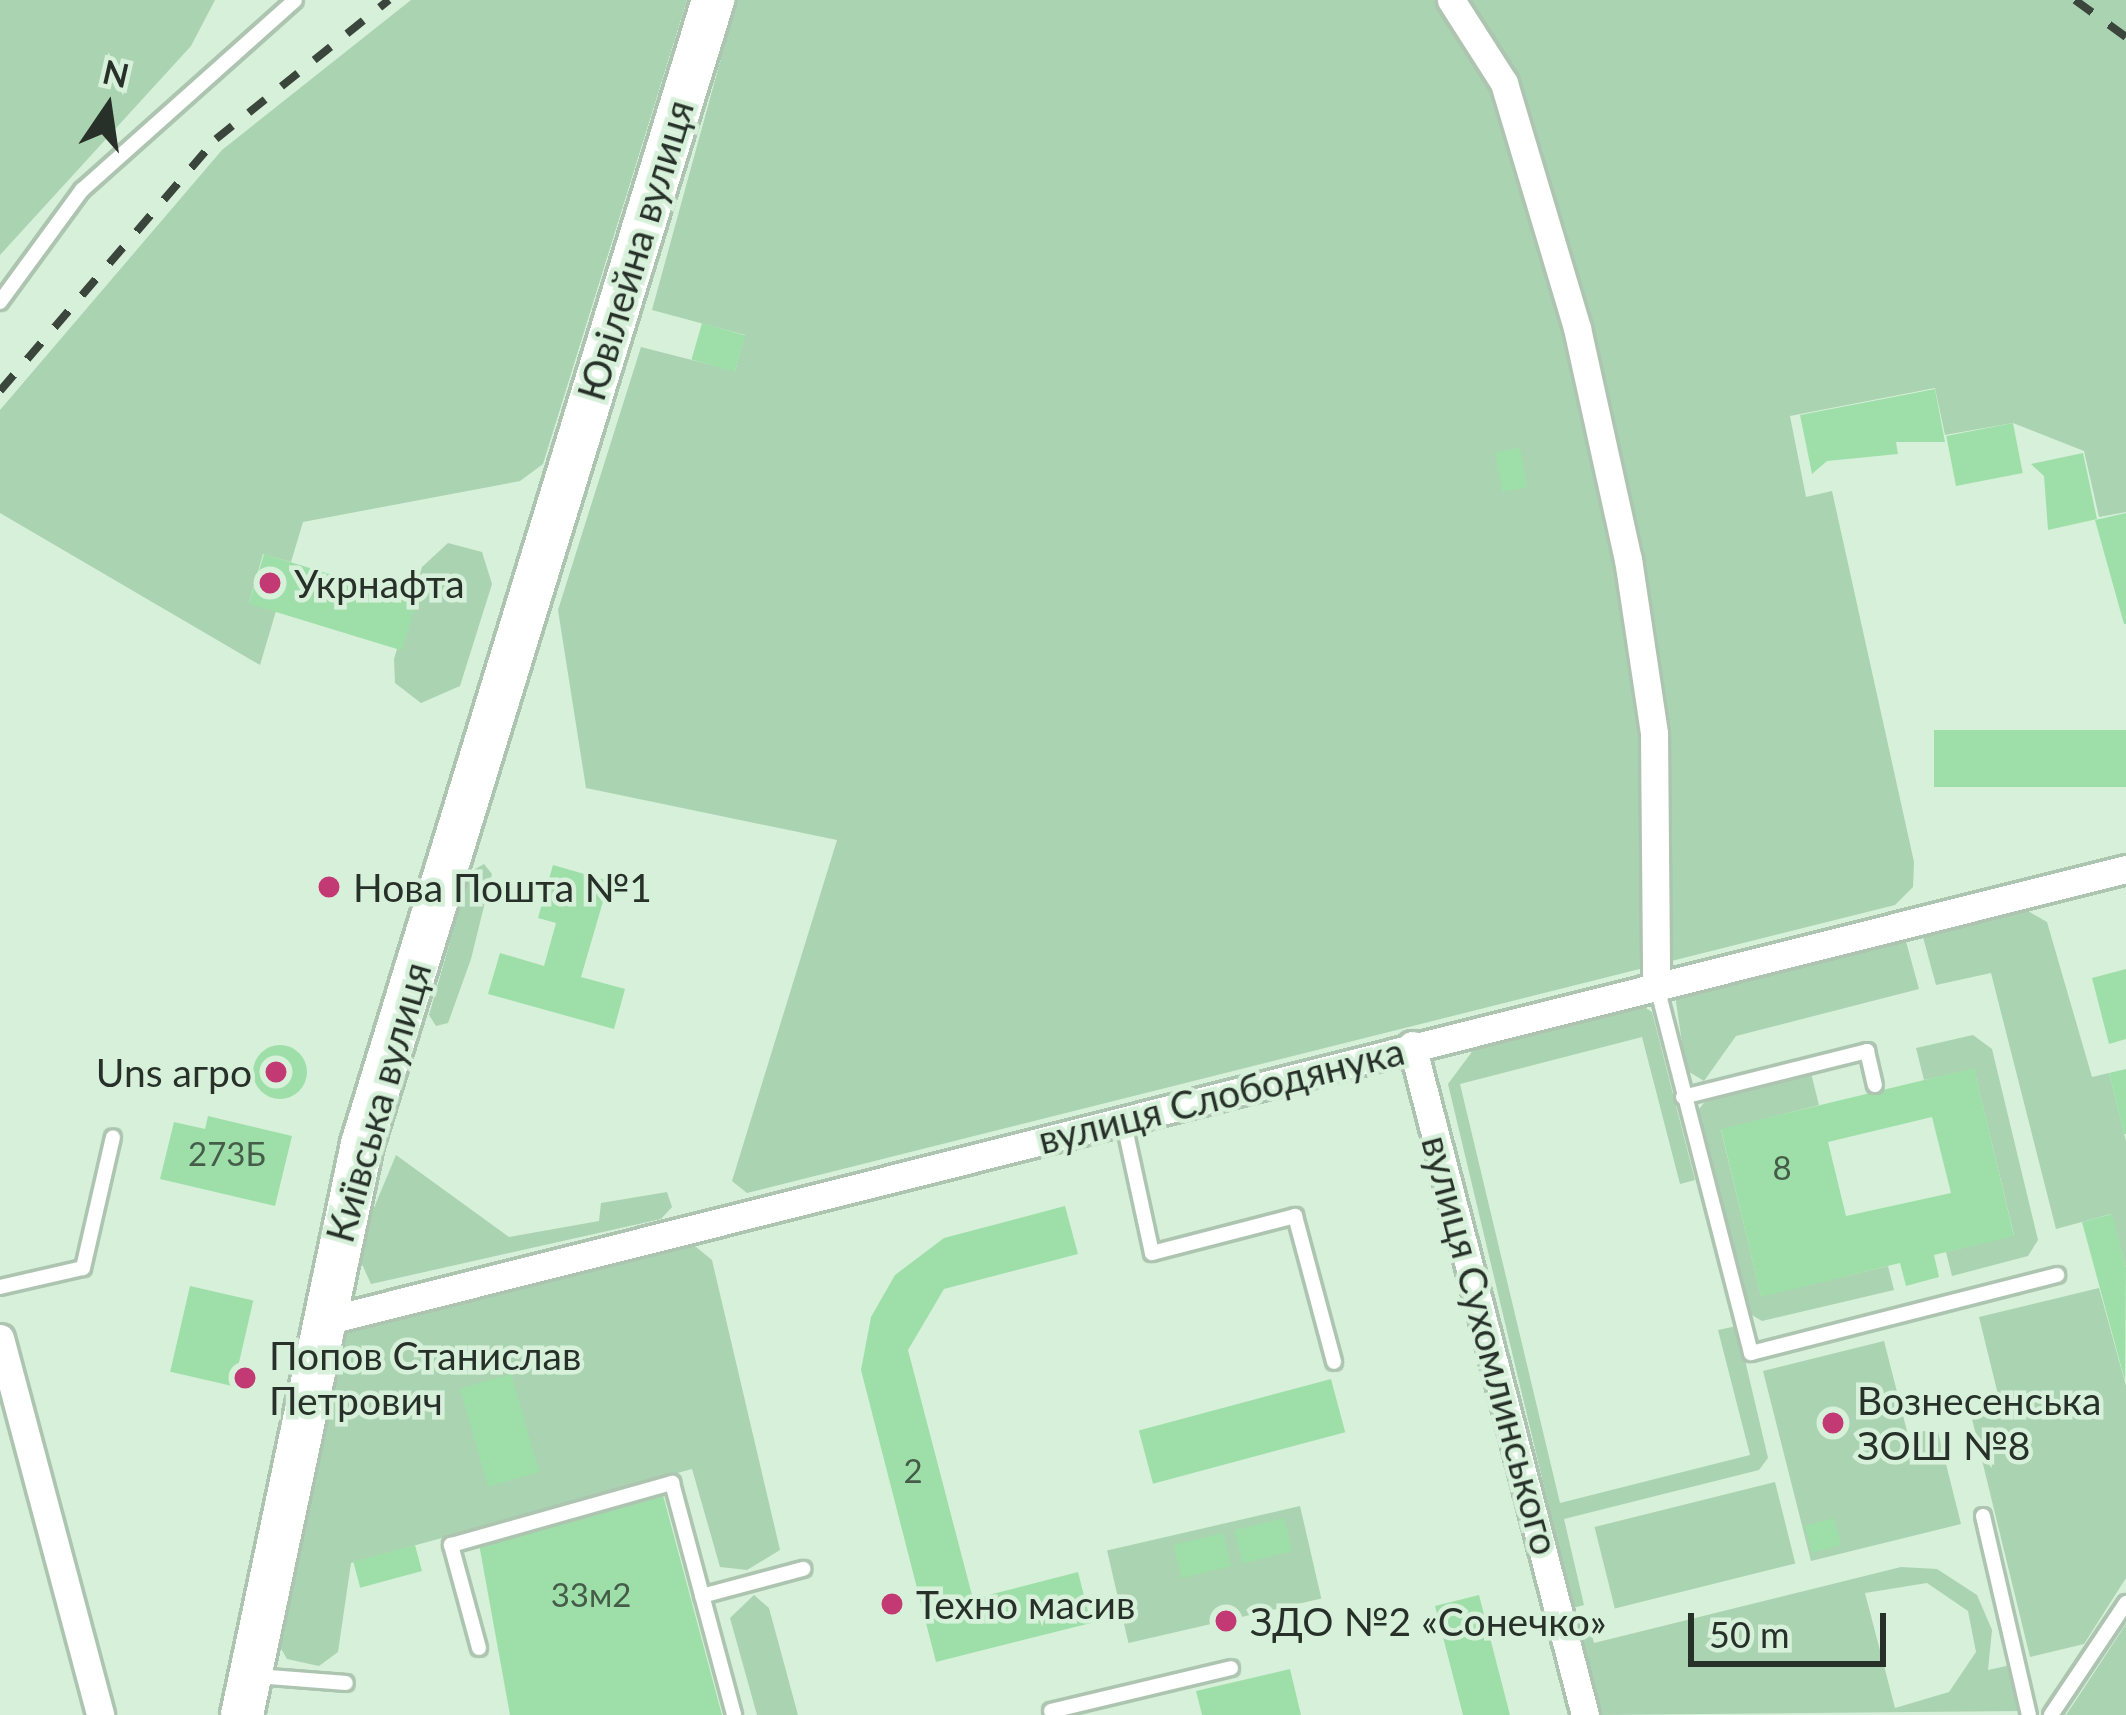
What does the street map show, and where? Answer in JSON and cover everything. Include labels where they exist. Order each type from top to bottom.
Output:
[{"type":"main road","name":"Ювілейна вулиця","points":[[558,499],[712,0]]},
{"type":"main road","name":"Київська вулиця","points":[[244,1695],[317,1323],[558,499]]},
{"type":"street","points":[[1451,0],[1504,83],[1577,328],[1636,600],[1654,734],[1656,983]]},
{"type":"street","name":"вулиця Слободянука","points":[[317,1323],[1656,983],[2126,869]]},
{"type":"street","name":"вулиця Сухомлинського","points":[[1412,1046],[1585,1715]]},
{"type":"street","points":[[0,1338],[100,1715]]},
{"type":"lane","points":[[0,302],[82,190],[295,0]]},
{"type":"lane","points":[[1656,983],[1750,1353],[2057,1275]]},
{"type":"lane","points":[[1683,1097],[1867,1051],[1875,1085]]},
{"type":"lane","points":[[1123,1119],[1152,1253],[1295,1216],[1334,1362]]},
{"type":"lane","points":[[0,1288],[83,1268],[113,1137]]},
{"type":"lane","points":[[479,1648],[451,1545],[672,1483],[734,1715]]},
{"type":"lane","points":[[1983,1516],[2030,1715]]},
{"type":"lane","points":[[702,1596],[803,1569]]},
{"type":"lane","points":[[2051,1715],[2126,1603]]},
{"type":"lane","points":[[1051,1711],[1231,1668]]},
{"type":"lane","points":[[244,1695],[346,1683]]},
{"type":"green space","points":[[0,0],[215,0],[191,46],[0,255]]},
{"type":"green space","points":[[411,0],[687,0],[543,464],[520,481],[303,522],[291,562],[263,554],[249,603],[276,611],[260,665],[0,513],[0,410],[222,150]]},
{"type":"green space","points":[[737,0],[2126,0],[2126,512],[2099,517],[2084,451],[2013,423],[1945,435],[1935,388],[1790,416],[1806,497],[1832,491],[1914,862],[1913,887],[1895,905],[747,1193],[732,1181],[837,840],[586,788],[558,610],[641,347],[735,371],[745,335],[652,310]]},
{"type":"green space","points":[[448,543],[482,552],[492,584],[460,686],[421,703],[395,683],[394,659],[422,567]]},
{"type":"green space","points":[[484,864],[492,874],[471,959],[448,1023],[436,1026],[429,1015],[470,872]]},
{"type":"green space","points":[[2019,906],[2047,922],[2092,1077],[2109,1073],[2126,1141],[2126,1268],[2111,1214],[2056,1229],[1991,973],[1936,985],[1921,930]]},
{"type":"green space","points":[[1904,934],[1919,989],[1736,1036],[1704,1081],[1686,1070],[1675,995]]},
{"type":"green space","points":[[1640,1004],[1652,1012],[1695,1180],[1680,1184],[1642,1037],[1460,1084],[1560,1503],[1750,1455],[1718,1330],[1737,1326],[1768,1458],[1759,1470],[1564,1519],[1584,1605],[1573,1608],[1448,1084],[1477,1045]]},
{"type":"green space","points":[[1973,1035],[1992,1049],[2038,1240],[2028,1256],[1952,1276],[1946,1252],[2014,1235],[1974,1069],[1924,1080],[1916,1048]]},
{"type":"green space","points":[[1811,1073],[1819,1105],[1721,1130],[1761,1296],[1888,1266],[1894,1290],[1762,1321],[1745,1311],[1695,1114],[1707,1099]]},
{"type":"green space","points":[[396,1155],[509,1237],[599,1221],[601,1203],[667,1192],[672,1207],[661,1219],[371,1284],[356,1251]]},
{"type":"green space","points":[[690,1242],[712,1260],[780,1550],[747,1570],[720,1567],[692,1469],[351,1563],[338,1652],[319,1666],[287,1659],[276,1640],[342,1329]]},
{"type":"green space","points":[[2099,1288],[2126,1386],[2126,1578],[2084,1644],[2030,1657],[1972,1419],[2002,1411],[1979,1317]]},
{"type":"green space","points":[[1884,1341],[1908,1435],[1937,1428],[1961,1524],[1811,1561],[1763,1371]]},
{"type":"green space","points":[[1775,1482],[1795,1564],[1615,1609],[1595,1527]]},
{"type":"green space","points":[[1300,1506],[1321,1599],[1128,1643],[1107,1551]]},
{"type":"green space","points":[[1901,1567],[1937,1569],[1977,1595],[1992,1630],[1988,1670],[2011,1665],[2022,1711],[1602,1715],[1576,1620],[1587,1617],[1594,1643]],"holes":[[[1927,1583],[1968,1611],[1976,1652],[1949,1692],[1895,1708],[1865,1593]]]},
{"type":"green space","points":[[754,1595],[769,1608],[798,1715],[757,1715],[730,1618]]},
{"type":"green space","points":[[2126,1624],[2126,1715],[2066,1715],[2082,1691]]},
{"type":"building","points":[[702,323],[745,335],[735,372],[692,360]]},
{"type":"building","points":[[1935,389],[1945,442],[1896,442],[1898,454],[1827,461],[1812,474],[1800,415]]},
{"type":"building","points":[[2013,423],[2023,473],[1956,486],[1946,436]]},
{"type":"building","points":[[1520,448],[1527,487],[1502,492],[1495,452]]},
{"type":"building","points":[[2083,453],[2097,519],[2048,530],[2044,476],[2031,464]]},
{"type":"building","points":[[2126,513],[2126,624],[2124,624],[2095,520]]},
{"type":"building","points":[[264,554],[417,601],[402,651],[249,604]]},
{"type":"building","points":[[1934,730],[2126,730],[2126,787],[1934,787]]},
{"type":"building","points":[[553,865],[609,881],[581,977],[625,989],[614,1029],[488,994],[500,953],[544,966],[556,923],[538,918]]},
{"type":"building","points":[[2126,969],[2126,1039],[2109,1044],[2092,978]]},
{"type":"building","points":[[280,1045],[299,1053],[307,1072],[299,1091],[280,1099],[261,1091],[253,1072],[261,1053]]},
{"type":"building","name":"Вознесенська ЗОШ №8","points":[[1974,1068],[2014,1236],[1934,1255],[1939,1277],[1906,1286],[1900,1263],[1761,1297],[1721,1129]],"holes":[[[1932,1117],[1951,1193],[1846,1216],[1828,1142]]]},
{"type":"building","points":[[2126,1069],[2126,1134],[2124,1134],[2109,1073]]},
{"type":"building","points":[[208,1116],[292,1136],[275,1206],[160,1179],[174,1122],[205,1129]]},
{"type":"building","points":[[1065,1206],[1078,1254],[944,1289],[908,1350],[973,1599],[1078,1572],[1091,1623],[936,1662],[861,1370],[871,1317],[895,1275],[944,1238]]},
{"type":"building","points":[[2112,1214],[2126,1268],[2125,1381],[2082,1222]]},
{"type":"building","points":[[190,1286],[253,1301],[234,1386],[170,1372]]},
{"type":"building","points":[[511,1374],[539,1472],[488,1487],[460,1389]]},
{"type":"building","points":[[1331,1379],[1345,1432],[1153,1484],[1139,1431]]},
{"type":"building","points":[[663,1495],[722,1715],[510,1715],[479,1544]]},
{"type":"building","points":[[1284,1518],[1292,1551],[1243,1563],[1235,1530]]},
{"type":"building","points":[[1834,1518],[1841,1545],[1812,1553],[1805,1526]]},
{"type":"building","points":[[1223,1533],[1231,1566],[1182,1578],[1174,1545]]},
{"type":"building","points":[[415,1545],[422,1571],[360,1588],[353,1562]]},
{"type":"building","points":[[1479,1595],[1510,1715],[1463,1715],[1435,1606]]},
{"type":"building","name":"ЗДО №2 «Сонечко»","points":[[1290,1669],[1301,1715],[1202,1715],[1196,1691]]},
{"type":"railway","points":[[0,391],[216,139],[389,0]]},
{"type":"railway","points":[[2075,0],[2126,37]]},
{"type":"place","name":"Укрнафта","points":[[270,583]]},
{"type":"place","name":"Нова Пошта №1","points":[[329,887]]},
{"type":"place","name":"Uns агро","points":[[276,1072]]},
{"type":"place","name":"Попов Станислав Петрович","points":[[245,1378]]},
{"type":"place","name":"Вознесенська ЗОШ №8","points":[[1833,1423]]},
{"type":"place","name":"Техно масив","points":[[892,1604]]},
{"type":"place","name":"ЗДО №2 «Сонечко»","points":[[1226,1621]]}]
